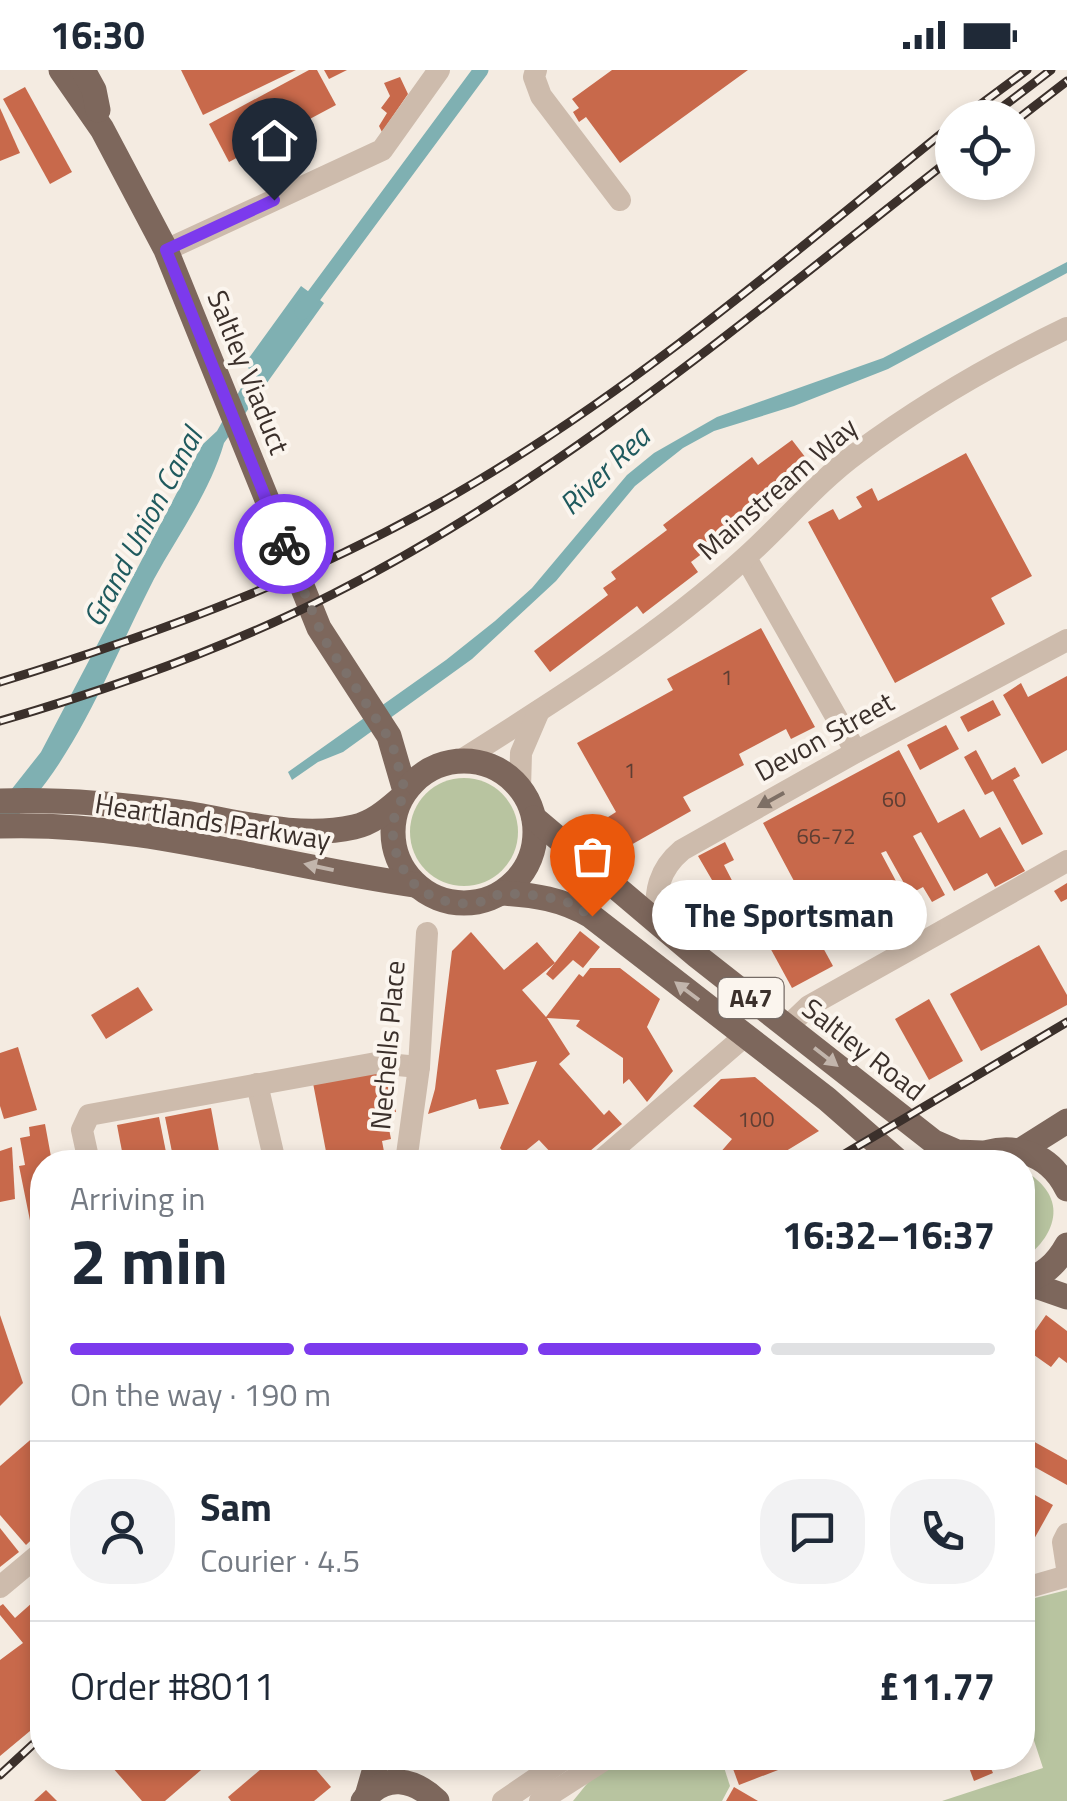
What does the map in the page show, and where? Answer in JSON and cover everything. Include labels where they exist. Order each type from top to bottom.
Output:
[{"type":"main road","points":[[61,70],[102,129]]},
{"type":"main road","points":[[84,70],[94,90],[102,129]]},
{"type":"main road","name":"Saltley Viaduct","points":[[102,129],[191,306],[319,628],[390,740],[403,795]]},
{"type":"main road","points":[[390,740],[420,758],[482,763],[503,773],[520,789],[534,818],[535,840],[529,861],[518,879],[502,893],[480,902],[457,904],[434,898],[415,885],[401,866],[393,844],[393,821],[403,795],[417,778],[453,762]]},
{"type":"main road","name":"Heartlands Parkway","points":[[0,802],[49,799],[319,830],[358,826],[380,816],[403,795]]},
{"type":"main road","name":"Saltley Road","points":[[534,818],[787,1027],[934,1142],[952,1150]]},
{"type":"main road","name":"Heartlands Parkway","points":[[0,826],[158,837],[415,885]]},
{"type":"main road","name":"A47","points":[[502,893],[567,902],[592,916],[827,1099],[885,1150]]},
{"type":"main road","points":[[1021,1150],[1067,1121]]},
{"type":"main road","name":"A47","points":[[998,1150],[1021,1150]]},
{"type":"main road","points":[[1035,1156],[1065,1174]]},
{"type":"main road","points":[[1035,1278],[1044,1274],[1067,1246]]},
{"type":"main road","points":[[1035,1287],[1067,1297]]},
{"type":"main road","points":[[365,1798],[374,1770]]},
{"type":"main road","points":[[410,1770],[429,1794]]},
{"type":"main road","points":[[365,1798],[387,1782],[399,1780],[429,1794]]},
{"type":"street","points":[[166,250],[382,150],[439,70]]},
{"type":"street","points":[[536,70],[534,77],[542,96],[620,200]]},
{"type":"street","name":"Mainstream Way","points":[[453,762],[622,655],[746,558],[856,454],[992,364],[1067,328]]},
{"type":"street","points":[[746,558],[856,752]]},
{"type":"street","name":"Devon Street","points":[[656,922],[660,874],[682,850],[1067,640]]},
{"type":"street","points":[[520,789],[522,754],[538,711]]},
{"type":"street","points":[[787,1027],[810,1006],[1067,861]]},
{"type":"street","name":"Nechells Place","points":[[408,1150],[419,1068],[427,933]]},
{"type":"street","points":[[613,1150],[746,1035]]},
{"type":"street","points":[[86,1150],[82,1130],[89,1116],[376,1064],[419,1068]]},
{"type":"street","points":[[258,1084],[272,1150]]},
{"type":"street","points":[[1035,1584],[1067,1572],[1063,1542],[1067,1534]]},
{"type":"street","points":[[0,1587],[30,1562]]},
{"type":"street","points":[[502,1801],[548,1770]]},
{"type":"street","points":[[540,1801],[588,1770]]},
{"type":"green space","points":[[464,778],[485,782],[502,794],[514,811],[518,832],[514,853],[502,870],[485,882],[464,886],[443,882],[426,870],[414,853],[410,832],[414,811],[426,794],[443,782]]},
{"type":"green space","points":[[1035,1179],[1052,1202],[1051,1226],[1035,1249]]},
{"type":"green space","points":[[1067,1590],[1067,1801],[942,1801],[1043,1768],[1035,1744],[1035,1598]]},
{"type":"green space","points":[[604,1770],[725,1770],[730,1786],[722,1801],[573,1801]]},
{"type":"water","points":[[1067,262],[1067,273],[888,369],[794,406],[714,431],[683,448],[635,486],[556,581],[472,659],[343,752],[318,762],[292,780],[288,772],[446,660],[532,588],[627,475],[654,453],[717,417],[883,358]]},
{"type":"water","points":[[301,286],[324,303],[224,443],[202,496],[154,579],[70,747],[26,807],[0,833],[0,804],[41,752],[202,445],[217,431],[250,372],[246,362]]},
{"type":"building","points":[[181,70],[296,70],[203,115]]},
{"type":"building","points":[[309,70],[317,70],[336,105],[229,162],[209,124]]},
{"type":"building","points":[[324,70],[347,70],[329,79]]},
{"type":"building","points":[[612,70],[748,70],[620,163],[586,117],[579,122],[573,112],[579,108],[572,99]]},
{"type":"building","points":[[400,77],[408,94],[382,132],[379,126],[387,113],[381,108],[390,96],[384,83]]},
{"type":"building","points":[[25,87],[72,172],[50,184],[3,99]]},
{"type":"building","points":[[0,108],[20,153],[0,161]]},
{"type":"building","points":[[792,440],[809,462],[775,487],[780,495],[691,562],[698,572],[643,614],[637,606],[550,672],[534,651],[608,595],[603,588],[616,579],[611,572],[667,530],[663,525],[752,457],[758,465]]},
{"type":"building","points":[[966,453],[1032,576],[991,598],[1005,624],[895,683],[808,522],[833,509],[839,520],[862,507],[856,497],[872,488],[878,501]]},
{"type":"building","points":[[761,628],[815,727],[791,739],[786,729],[739,754],[744,765],[683,797],[691,811],[622,850],[605,819],[616,812],[577,743],[673,690],[667,679]]},
{"type":"building","points":[[1067,676],[1067,750],[1042,764],[1003,695],[1021,683],[1028,697]]},
{"type":"building","points":[[993,700],[1001,715],[968,732],[960,717]]},
{"type":"building","points":[[946,725],[959,749],[920,770],[907,745]]},
{"type":"building","points":[[899,750],[938,823],[964,809],[980,838],[1000,827],[1025,871],[995,887],[987,873],[954,891],[921,832],[913,836],[945,895],[932,902],[923,887],[910,894],[886,851],[881,853],[920,926],[885,944],[858,893],[838,903],[827,882],[802,896],[763,823]]},
{"type":"building","points":[[976,750],[992,780],[1015,767],[1020,776],[1013,780],[1043,834],[1022,845],[993,791],[985,795],[964,757]]},
{"type":"building","points":[[725,842],[734,860],[724,865],[753,921],[729,933],[703,885],[712,880],[698,856]]},
{"type":"building","points":[[1067,883],[1067,899],[1061,902],[1054,891]]},
{"type":"building","points":[[809,922],[833,966],[792,988],[768,944]]},
{"type":"building","points":[[580,931],[600,947],[583,968],[573,960],[553,980],[546,974]]},
{"type":"building","points":[[471,932],[504,970],[537,942],[555,963],[522,990],[546,1017],[579,974],[583,977],[590,968],[620,968],[660,999],[647,1027],[673,1071],[647,1102],[629,1079],[623,1084],[623,1058],[576,1026],[580,1020],[547,1018],[570,1054],[559,1064],[604,1115],[609,1110],[622,1124],[591,1150],[548,1150],[539,1140],[527,1150],[500,1148],[537,1061],[496,1070],[509,1104],[479,1109],[476,1099],[428,1114],[435,1089],[452,951]]},
{"type":"building","points":[[1039,945],[1067,995],[1067,1005],[981,1051],[950,994]]},
{"type":"building","points":[[138,987],[153,1010],[106,1039],[91,1015]]},
{"type":"building","points":[[929,999],[963,1061],[929,1080],[895,1019]]},
{"type":"building","points":[[18,1047],[37,1110],[4,1119],[0,1106],[0,1053]]},
{"type":"building","points":[[388,1069],[396,1112],[386,1114],[391,1139],[382,1141],[384,1150],[326,1150],[313,1083]]},
{"type":"building","points":[[755,1077],[819,1131],[788,1150],[722,1150],[732,1139],[693,1106],[721,1079]]},
{"type":"building","points":[[211,1108],[219,1150],[172,1150],[165,1117]]},
{"type":"building","points":[[159,1117],[166,1150],[122,1150],[117,1125]]},
{"type":"building","points":[[45,1124],[50,1150],[30,1150],[30,1220],[19,1166],[25,1165],[20,1138],[30,1136],[29,1127]]},
{"type":"building","points":[[12,1147],[15,1199],[0,1202],[0,1151]]},
{"type":"building","points":[[0,1315],[23,1383],[0,1406]]},
{"type":"building","points":[[1046,1315],[1067,1331],[1067,1363],[1059,1357],[1051,1367],[1035,1356],[1035,1331]]},
{"type":"building","points":[[30,1440],[30,1541],[26,1545],[0,1515],[0,1466]]},
{"type":"building","points":[[1035,1442],[1067,1460],[1067,1485],[1035,1467]]},
{"type":"building","points":[[1035,1495],[1053,1505],[1035,1537]]},
{"type":"building","points":[[0,1528],[19,1552],[0,1567]]},
{"type":"building","points":[[3,1604],[15,1618],[30,1605],[30,1731],[0,1756],[0,1660],[23,1643],[0,1615],[0,1606]]},
{"type":"building","points":[[115,1770],[201,1770],[165,1801],[142,1801]]},
{"type":"building","points":[[260,1770],[316,1770],[331,1787],[314,1801],[231,1801],[228,1797]]},
{"type":"building","points":[[733,1770],[778,1770],[739,1785]]},
{"type":"building","points":[[970,1770],[992,1770],[993,1773],[974,1781]]},
{"type":"building","points":[[734,1787],[758,1801],[726,1801]]},
{"type":"building","points":[[46,1790],[57,1801],[34,1801]]},
{"type":"waterway","name":"Grand Union Canal","points":[[302,312],[481,70]]},
{"type":"railway","points":[[986,100],[1027,70]]},
{"type":"railway","points":[[1012,100],[1051,70]]},
{"type":"railway","points":[[1035,106],[1067,81]]},
{"type":"railway","points":[[0,682],[243,597],[361,545],[474,483],[660,358],[935,139]]},
{"type":"railway","points":[[0,721],[128,681],[211,649],[293,614],[417,549],[653,391],[935,171]]},
{"type":"railway","points":[[851,1150],[1067,1022]]},
{"type":"railway","points":[[0,1775],[30,1747]]},
{"type":"way so far","points":[[284,544],[324,639],[392,743],[405,791],[393,821],[393,844],[401,866],[415,885],[434,898],[457,904],[480,902],[502,893],[542,896],[567,902],[592,916]]},
{"type":"place","name":"The Sportsman","points":[[592,916]]},
{"type":"route","points":[[274,200],[166,250],[284,544]]},
{"type":"water label","name":"River Rea","points":[[604,470]]}]
